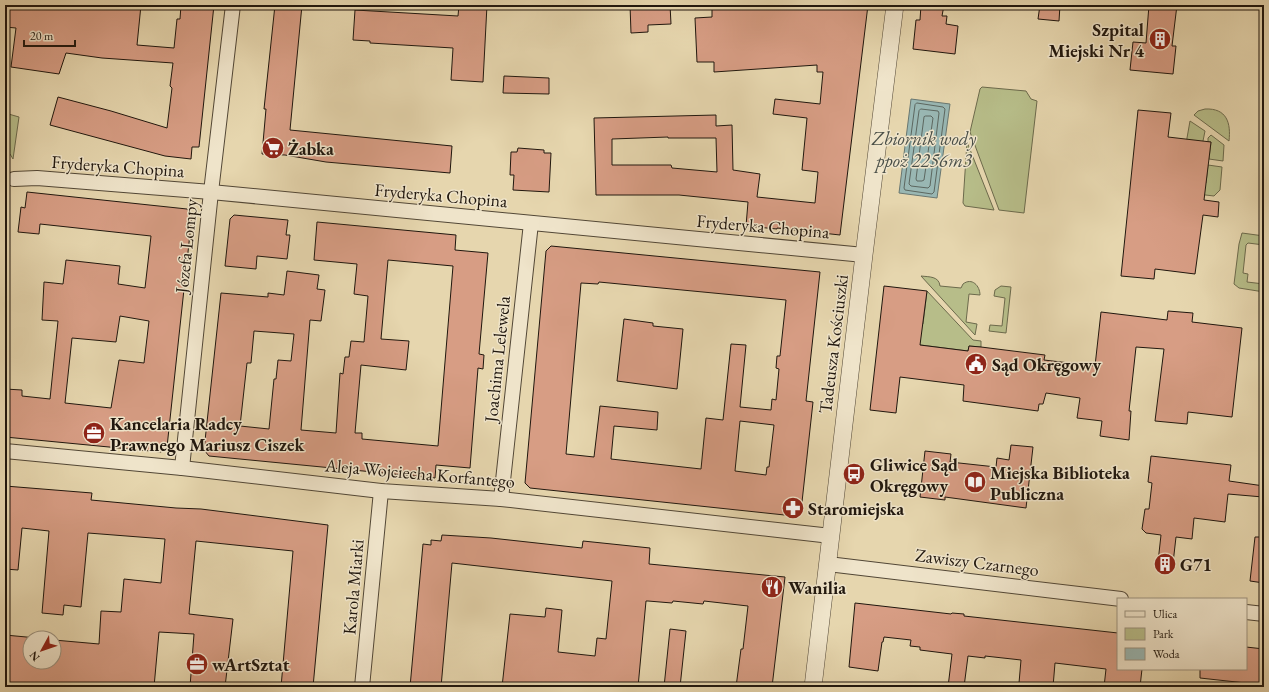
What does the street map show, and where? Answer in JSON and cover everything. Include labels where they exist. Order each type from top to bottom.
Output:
[{"type":"street","name":"Józefa Lompy","points":[[182,468],[211,192],[233,5]]},
{"type":"street","name":"Tadeusza Kościuszki","points":[[813,687],[895,5]]},
{"type":"street","name":"Fryderyka Chopina","points":[[14,179],[38,178],[211,192],[864,255]]},
{"type":"street","name":"Joachima Lelewela","points":[[501,499],[531,223]]},
{"type":"street","name":"Aleja Wojciecha Korfantego","points":[[5,451],[182,468],[381,491],[501,499],[831,536]]},
{"type":"street","name":"Karola Miarki","points":[[362,687],[381,491]]},
{"type":"street","name":"Zawiszy Czarnego","points":[[828,564],[1117,599]]},
{"type":"street","points":[[1247,612],[1264,614]]},
{"type":"green space","points":[[982,87],[1026,91],[1031,99],[1037,101],[1024,213],[999,210],[970,132],[980,89]]},
{"type":"green space","points":[[1205,109],[1218,111],[1226,118],[1229,128],[1229,141],[1194,115],[1198,111]]},
{"type":"green space","points":[[5,113],[19,117],[13,159],[10,154],[5,154]]},
{"type":"green space","points":[[1190,121],[1205,131],[1203,141],[1184,155]]},
{"type":"green space","points":[[1211,135],[1224,145],[1223,161],[1209,159],[1211,142],[1208,142],[1208,138]]},
{"type":"green space","points":[[967,142],[994,210],[965,206],[963,203]]},
{"type":"green space","points":[[1208,165],[1222,167],[1220,190],[1214,196],[1180,192],[1186,181],[1206,183]]},
{"type":"green space","points":[[1242,233],[1264,236],[1264,245],[1248,243],[1246,245],[1243,273],[1248,274],[1247,282],[1264,284],[1264,292],[1239,288],[1234,284],[1239,244]]},
{"type":"green space","points":[[921,276],[938,280],[940,286],[961,288],[966,282],[972,282],[979,288],[980,295],[969,294],[966,322],[977,324],[975,335]]},
{"type":"green space","points":[[1001,286],[1011,287],[1006,333],[989,331],[990,325],[1002,326],[1005,298],[994,296],[995,290]]},
{"type":"green space","points":[[927,291],[973,340],[981,341],[981,347],[969,346],[968,351],[905,343],[908,323],[923,324]]},
{"type":"water","name":"Zbiornik wody ppoż 2256m3","points":[[911,99],[950,104],[937,198],[899,193]]},
{"type":"building","points":[[5,5],[141,5],[137,45],[174,48],[177,19],[180,19],[181,5],[214,5],[199,147],[192,147],[191,159],[165,156],[50,125],[58,97],[167,128],[172,88],[170,86],[173,63],[102,58],[66,53],[59,74],[11,67],[16,28],[5,27]]},
{"type":"building","points":[[275,5],[302,5],[290,130],[452,146],[450,173],[326,162],[285,155],[262,154],[266,109],[264,109]]},
{"type":"building","points":[[459,5],[487,5],[483,82],[451,80],[453,48],[370,43],[370,41],[353,40],[355,10],[458,16]]},
{"type":"building","points":[[630,5],[670,5],[671,24],[648,25],[648,32],[631,33]]},
{"type":"building","points":[[712,5],[868,5],[840,235],[746,226],[748,202],[679,195],[596,195],[594,118],[716,115],[716,126],[732,125],[733,170],[760,174],[757,197],[815,203],[818,172],[802,170],[807,118],[773,114],[775,99],[820,104],[823,72],[817,72],[817,65],[714,72],[714,62],[697,62],[695,18],[712,17]],"holes":[[[716,138],[717,172],[672,168],[671,165],[612,165],[612,139]]]},
{"type":"building","points":[[921,5],[944,5],[942,16],[947,16],[946,24],[958,26],[955,54],[913,49],[916,20],[920,20]]},
{"type":"building","points":[[1040,5],[1060,5],[1059,21],[1038,19]]},
{"type":"building","name":"Szpital Miejski Nr 4","points":[[1149,5],[1177,5],[1172,46],[1176,46],[1173,74],[1130,70],[1133,42],[1146,43]]},
{"type":"building","points":[[504,76],[549,78],[549,94],[503,93]]},
{"type":"building","points":[[1138,110],[1171,113],[1168,137],[1211,142],[1204,200],[1219,202],[1218,217],[1203,215],[1195,274],[1155,269],[1154,279],[1121,276]]},
{"type":"building","points":[[518,148],[544,150],[544,153],[551,153],[549,192],[513,190],[514,175],[510,175],[511,152],[517,152]]},
{"type":"building","points":[[27,192],[187,209],[192,215],[167,447],[161,452],[5,437],[5,389],[22,390],[22,396],[50,399],[58,321],[42,320],[44,282],[63,284],[66,260],[120,266],[118,284],[145,288],[151,236],[40,224],[39,234],[18,232],[21,207],[25,208]],"holes":[[[120,316],[149,321],[144,363],[119,360],[111,408],[65,403],[72,338],[116,342]]]},
{"type":"building","points":[[234,215],[288,220],[286,235],[290,235],[287,259],[257,256],[256,269],[225,266],[230,219]]},
{"type":"building","points":[[317,222],[456,235],[455,250],[488,253],[479,354],[484,355],[483,369],[478,368],[470,468],[436,465],[435,478],[209,456],[204,450],[221,293],[268,297],[268,293],[284,295],[287,271],[319,275],[317,289],[325,290],[321,321],[310,320],[301,430],[336,433],[340,373],[343,374],[345,357],[349,357],[351,341],[364,342],[368,296],[354,294],[357,264],[314,260]],"holes":[[[388,260],[453,266],[438,446],[362,439],[362,433],[355,433],[361,365],[406,370],[409,341],[381,339]],[[254,331],[294,334],[291,361],[278,360],[276,379],[274,379],[269,429],[240,426],[247,363],[251,363]]]},
{"type":"building","points":[[551,246],[820,272],[806,401],[813,402],[801,511],[794,516],[530,488],[525,483],[546,251]],"holes":[[[599,282],[786,300],[780,356],[777,356],[776,368],[779,369],[776,400],[772,399],[771,410],[740,407],[746,345],[731,344],[723,420],[706,418],[701,469],[611,459],[614,426],[657,430],[658,412],[600,406],[594,457],[566,454],[581,283],[598,284]],[[740,421],[774,425],[769,467],[767,467],[766,475],[735,471]]]},
{"type":"building","name":"Sąd Okręgowy","points":[[884,286],[927,291],[920,345],[968,351],[969,346],[981,347],[1045,355],[1044,360],[1095,366],[1101,312],[1167,320],[1168,311],[1193,313],[1192,322],[1242,328],[1232,417],[1188,412],[1187,424],[1155,421],[1164,349],[1136,347],[1129,411],[1131,411],[1129,440],[1100,436],[1102,421],[1077,418],[1080,398],[1046,393],[1043,404],[1039,404],[1038,411],[963,401],[964,385],[900,377],[896,413],[870,410]]},
{"type":"building","points":[[624,319],[653,323],[653,326],[683,329],[677,389],[617,381]]},
{"type":"building","name":"Miejska Biblioteka Publiczna","points":[[1011,445],[1033,447],[1026,508],[945,497],[945,500],[920,497],[925,451],[951,454],[950,462],[996,467],[997,458],[1009,460]]},
{"type":"building","points":[[1151,456],[1231,465],[1229,481],[1264,486],[1263,497],[1228,494],[1225,522],[1194,518],[1192,539],[1176,537],[1172,572],[1157,571],[1161,535],[1146,533],[1142,529],[1145,509],[1149,509],[1152,483],[1148,482]]},
{"type":"building","points":[[5,486],[92,493],[91,500],[201,509],[328,525],[313,687],[281,687],[293,551],[196,541],[189,614],[233,619],[225,687],[190,687],[194,634],[159,632],[154,687],[5,687],[5,635],[22,637],[22,670],[62,670],[62,641],[99,644],[101,611],[121,612],[124,579],[161,583],[165,539],[88,533],[81,607],[64,605],[63,615],[42,613],[49,531],[22,528],[18,570],[5,569]]},
{"type":"building","points":[[442,535],[491,538],[582,548],[583,541],[650,548],[649,564],[785,577],[772,687],[736,687],[741,649],[743,649],[748,606],[704,601],[703,604],[673,601],[672,603],[646,601],[638,687],[502,687],[510,614],[545,617],[546,608],[562,610],[558,652],[595,656],[597,638],[606,639],[612,581],[452,563],[441,687],[410,687],[423,544],[431,545],[431,540],[441,541]]},
{"type":"building","points":[[1255,537],[1264,537],[1264,583],[1250,581]]},
{"type":"building","points":[[855,603],[951,614],[964,614],[964,616],[1117,633],[1117,670],[1142,670],[1140,687],[1104,687],[1106,669],[1055,663],[1053,687],[1020,687],[1021,660],[985,656],[985,658],[968,656],[964,687],[948,687],[952,654],[920,650],[920,647],[910,646],[911,640],[884,637],[878,671],[849,667]]},
{"type":"building","points":[[670,629],[686,631],[680,687],[664,687]]},
{"type":"building","points":[[1247,647],[1264,649],[1264,685],[1200,678],[1200,670],[1247,670]]},
{"type":"place","name":"Szpital Miejski Nr 4","points":[[1160,39]]},
{"type":"place","name":"Żabka","points":[[273,148]]},
{"type":"place","name":"Sąd Okręgowy","points":[[976,364]]},
{"type":"place","name":"Kancelaria Radcy Prawnego Mariusz Ciszek","points":[[94,433]]},
{"type":"place","name":"Gliwice Sąd Okręgowy","points":[[854,474]]},
{"type":"place","name":"Miejska Biblioteka Publiczna","points":[[975,482]]},
{"type":"place","name":"Staromiejska","points":[[793,508]]},
{"type":"place","name":"G71","points":[[1165,564]]},
{"type":"place","name":"Wanilia","points":[[772,587]]},
{"type":"place","name":"wArtSztat","points":[[197,664]]}]
